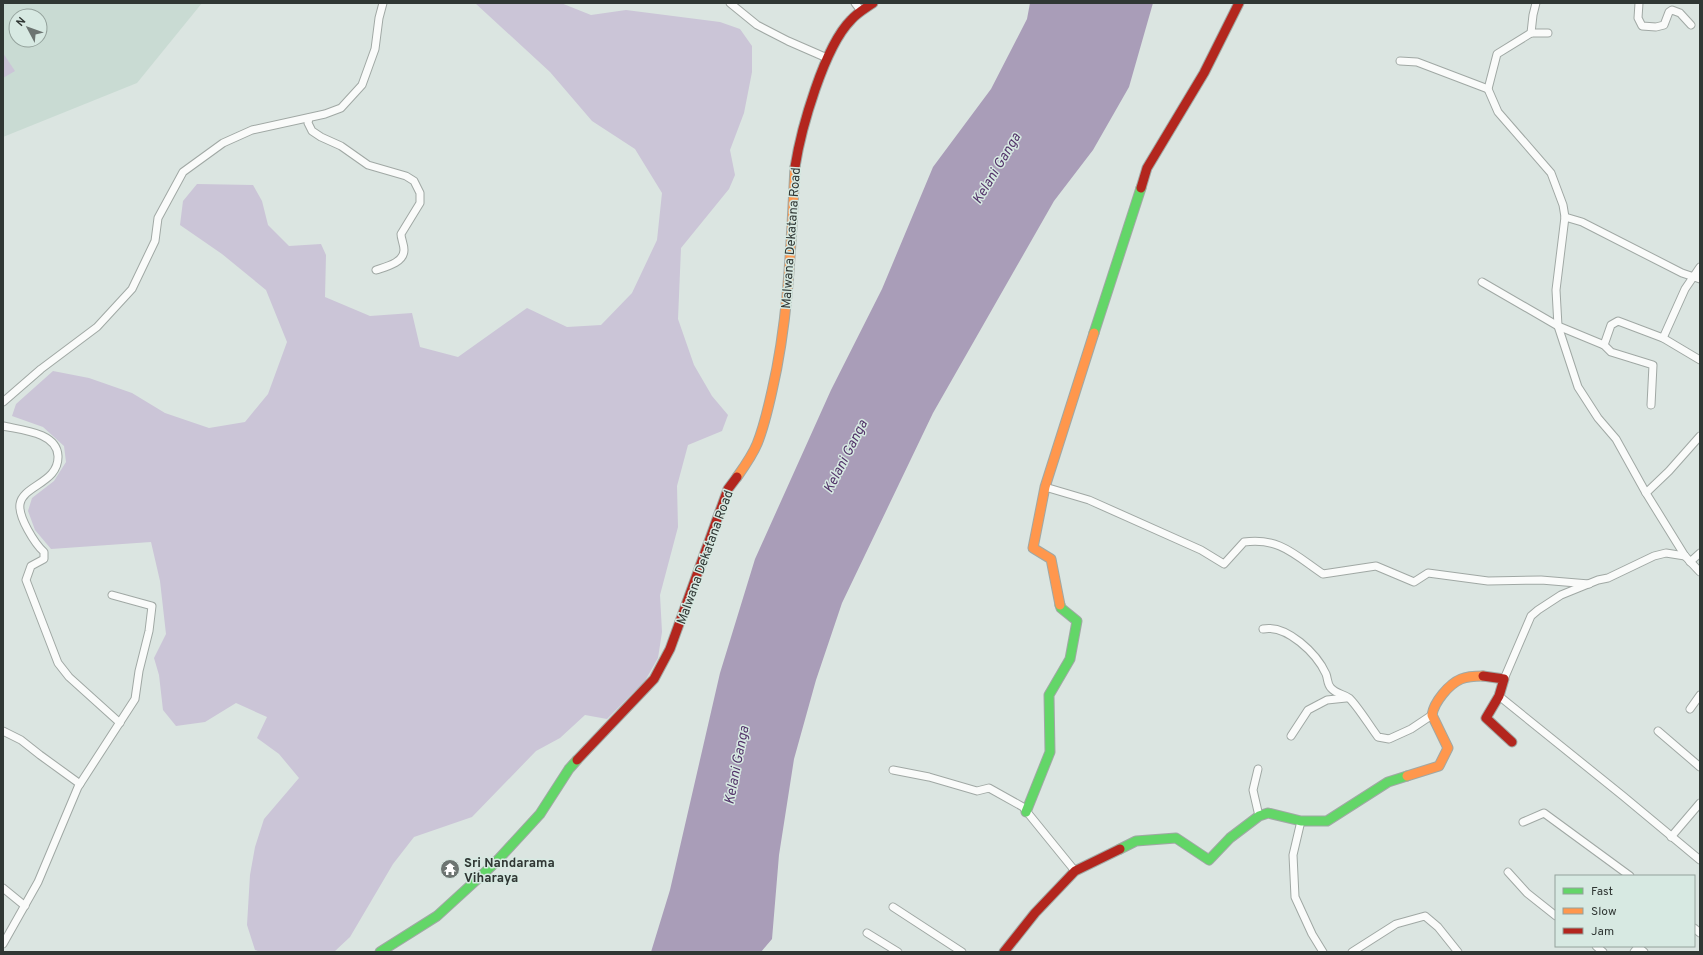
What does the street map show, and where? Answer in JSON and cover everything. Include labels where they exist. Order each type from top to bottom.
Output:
[{"type":"street","points":[[3,402],[41,369],[97,327],[132,288],[155,241],[158,218],[183,172],[223,143],[252,130],[309,118],[341,108],[362,85],[375,50],[379,18],[383,3]]},
{"type":"street","points":[[730,3],[757,25],[788,41],[827,58]]},
{"type":"street","points":[[855,3],[861,11]]},
{"type":"street","name":"Malwana Dekatana Road","points":[[380,952],[437,916],[496,863],[540,814],[569,769],[654,679],[670,649],[728,489],[748,462],[757,445],[764,425],[778,364],[783,329],[791,246],[795,166],[806,120],[827,58],[851,20],[861,11],[874,3]]},
{"type":"street","points":[[1026,812],[1050,752],[1049,695],[1070,659],[1077,621],[1061,608],[1051,559],[1033,548],[1045,487],[1147,168],[1204,74],[1239,3]]},
{"type":"street","points":[[1531,33],[1536,3]]},
{"type":"street","points":[[1639,3],[1638,18],[1642,26],[1656,28],[1664,25],[1669,12],[1672,10],[1680,14],[1691,25]]},
{"type":"street","points":[[1548,33],[1531,33],[1497,54],[1488,89],[1498,112],[1551,173],[1563,205],[1565,217],[1556,290],[1558,326],[1578,387],[1598,418],[1616,439],[1646,493],[1685,556],[1700,572]]},
{"type":"street","points":[[1400,61],[1418,62],[1488,89]]},
{"type":"street","points":[[309,118],[310,127],[317,135],[341,146],[368,164],[411,178],[418,188],[420,204],[401,234],[404,252],[402,257],[392,264],[376,270]]},
{"type":"street","points":[[1565,217],[1582,222],[1697,278]]},
{"type":"street","points":[[1663,338],[1685,289],[1697,278],[1700,267]]},
{"type":"street","points":[[1482,282],[1558,326],[1604,345],[1611,352],[1653,365],[1651,405]]},
{"type":"street","points":[[1604,345],[1611,325],[1618,321],[1663,338],[1700,360]]},
{"type":"street","points":[[3,426],[42,435],[50,441],[57,452],[58,464],[53,473],[26,494],[20,503],[20,515],[39,547],[44,552],[44,558],[31,566],[26,580],[58,663],[69,677],[120,724]]},
{"type":"street","points":[[1646,493],[1669,471],[1700,436]]},
{"type":"street","points":[[1045,487],[1089,500],[1201,550],[1224,564],[1244,542],[1259,540],[1283,546],[1322,574],[1376,566],[1414,582],[1428,573],[1488,581],[1541,580],[1589,584]]},
{"type":"street","points":[[1690,562],[1700,553]]},
{"type":"street","points":[[1512,742],[1486,718],[1499,696],[1504,679],[1531,616],[1561,595],[1608,578],[1654,556],[1666,554],[1685,556]]},
{"type":"street","points":[[3,944],[38,882],[80,784],[135,700],[138,671],[149,631],[152,606],[112,594]]},
{"type":"street","points":[[1263,629],[1269,628],[1293,636],[1315,657],[1327,675],[1330,687],[1337,694],[1349,698],[1378,737],[1389,739],[1411,729],[1432,714],[1432,711],[1440,699],[1460,679],[1488,675],[1504,679]]},
{"type":"street","points":[[1690,709],[1700,695]]},
{"type":"street","points":[[1499,696],[1700,860]]},
{"type":"street","points":[[1291,736],[1308,710],[1327,700],[1349,698]]},
{"type":"street","points":[[1004,952],[1036,913],[1075,871],[1136,841],[1176,838],[1209,860],[1230,838],[1259,816],[1268,813],[1301,821],[1327,821],[1388,782],[1439,766],[1448,748],[1432,714]]},
{"type":"street","points":[[3,731],[21,740],[80,784]]},
{"type":"street","points":[[1658,731],[1700,768]]},
{"type":"street","points":[[1258,769],[1253,790],[1259,816]]},
{"type":"street","points":[[893,770],[928,777],[977,791],[989,788],[1023,807],[1075,871]]},
{"type":"street","points":[[1671,837],[1700,803]]},
{"type":"street","points":[[1522,822],[1544,814],[1629,875]]},
{"type":"street","points":[[1301,821],[1293,855],[1295,897],[1312,934],[1323,952]]},
{"type":"street","points":[[1508,872],[1527,893],[1555,915]]},
{"type":"street","points":[[3,888],[25,906]]},
{"type":"street","points":[[893,907],[962,952]]},
{"type":"street","points":[[1352,952],[1396,924],[1425,916],[1438,927],[1458,952]]},
{"type":"street","points":[[866,933],[898,952]]},
{"type":"street","points":[[1634,952],[1638,947],[1644,952]]},
{"type":"shaded area","points":[[3,3],[202,3],[137,83],[3,137]]},
{"type":"shaded area","points":[[475,3],[561,3],[591,15],[626,10],[720,22],[740,29],[752,46],[752,72],[744,113],[730,150],[735,175],[729,189],[681,248],[678,319],[694,365],[712,396],[728,415],[722,431],[688,445],[677,486],[678,527],[660,595],[662,632],[658,658],[645,681],[607,719],[585,715],[560,738],[536,751],[472,817],[414,837],[393,864],[350,937],[334,952],[261,952],[255,950],[247,925],[250,875],[255,847],[264,819],[299,778],[279,754],[257,738],[267,717],[236,703],[205,722],[176,726],[163,710],[159,675],[154,658],[166,634],[160,581],[151,542],[51,549],[35,530],[28,511],[32,498],[54,481],[66,462],[64,446],[43,427],[12,416],[16,404],[53,371],[89,378],[132,393],[165,413],[209,428],[245,422],[268,394],[287,342],[266,290],[222,254],[180,225],[183,201],[197,184],[253,185],[262,201],[268,225],[289,246],[321,244],[326,255],[325,297],[370,316],[412,313],[420,347],[458,357],[527,308],[567,327],[601,325],[632,293],[657,240],[662,193],[635,149],[592,121],[550,72]]},
{"type":"shaded area","points":[[3,53],[15,71],[3,78]]},
{"type":"water","name":"Kelani Ganga","points":[[1030,3],[1153,3],[1129,87],[1093,150],[1054,201],[933,413],[842,603],[816,680],[794,759],[779,855],[772,939],[761,952],[651,952],[670,890],[720,673],[755,559],[831,390],[882,289],[933,167],[991,89],[1027,19]]},
{"type":"traffic: fast","points":[[1094,333],[1141,188]]},
{"type":"traffic: fast","points":[[1026,812],[1050,752],[1049,695],[1070,659],[1077,621],[1061,608],[1060,605]]},
{"type":"traffic: fast","points":[[380,952],[437,916],[495,863],[540,814],[569,769],[577,760]]},
{"type":"traffic: fast","points":[[1120,849],[1136,841],[1176,838],[1209,860],[1230,838],[1259,816],[1268,813],[1301,821],[1327,821],[1388,782],[1407,776]]},
{"type":"traffic: slow","points":[[737,477],[755,448],[764,425],[778,363],[786,308],[795,167]]},
{"type":"traffic: slow","points":[[1060,605],[1051,559],[1033,548],[1045,487],[1094,333]]},
{"type":"traffic: slow","points":[[1407,776],[1439,766],[1448,748],[1432,715],[1439,699],[1456,681],[1469,677],[1483,676]]},
{"type":"traffic: jam","points":[[795,167],[808,111],[823,68],[832,49],[841,33],[851,20],[873,3]]},
{"type":"traffic: jam","points":[[1141,188],[1147,168],[1204,73],[1239,3]]},
{"type":"traffic: jam","points":[[577,760],[654,679],[670,649],[728,489],[737,477]]},
{"type":"traffic: jam","points":[[1483,676],[1504,679],[1499,696],[1486,718],[1512,742]]},
{"type":"traffic: jam","points":[[1004,952],[1035,913],[1075,871],[1120,849]]},
{"type":"place","name":"Sri Nandarama Viharaya","points":[[450,869]]}]
